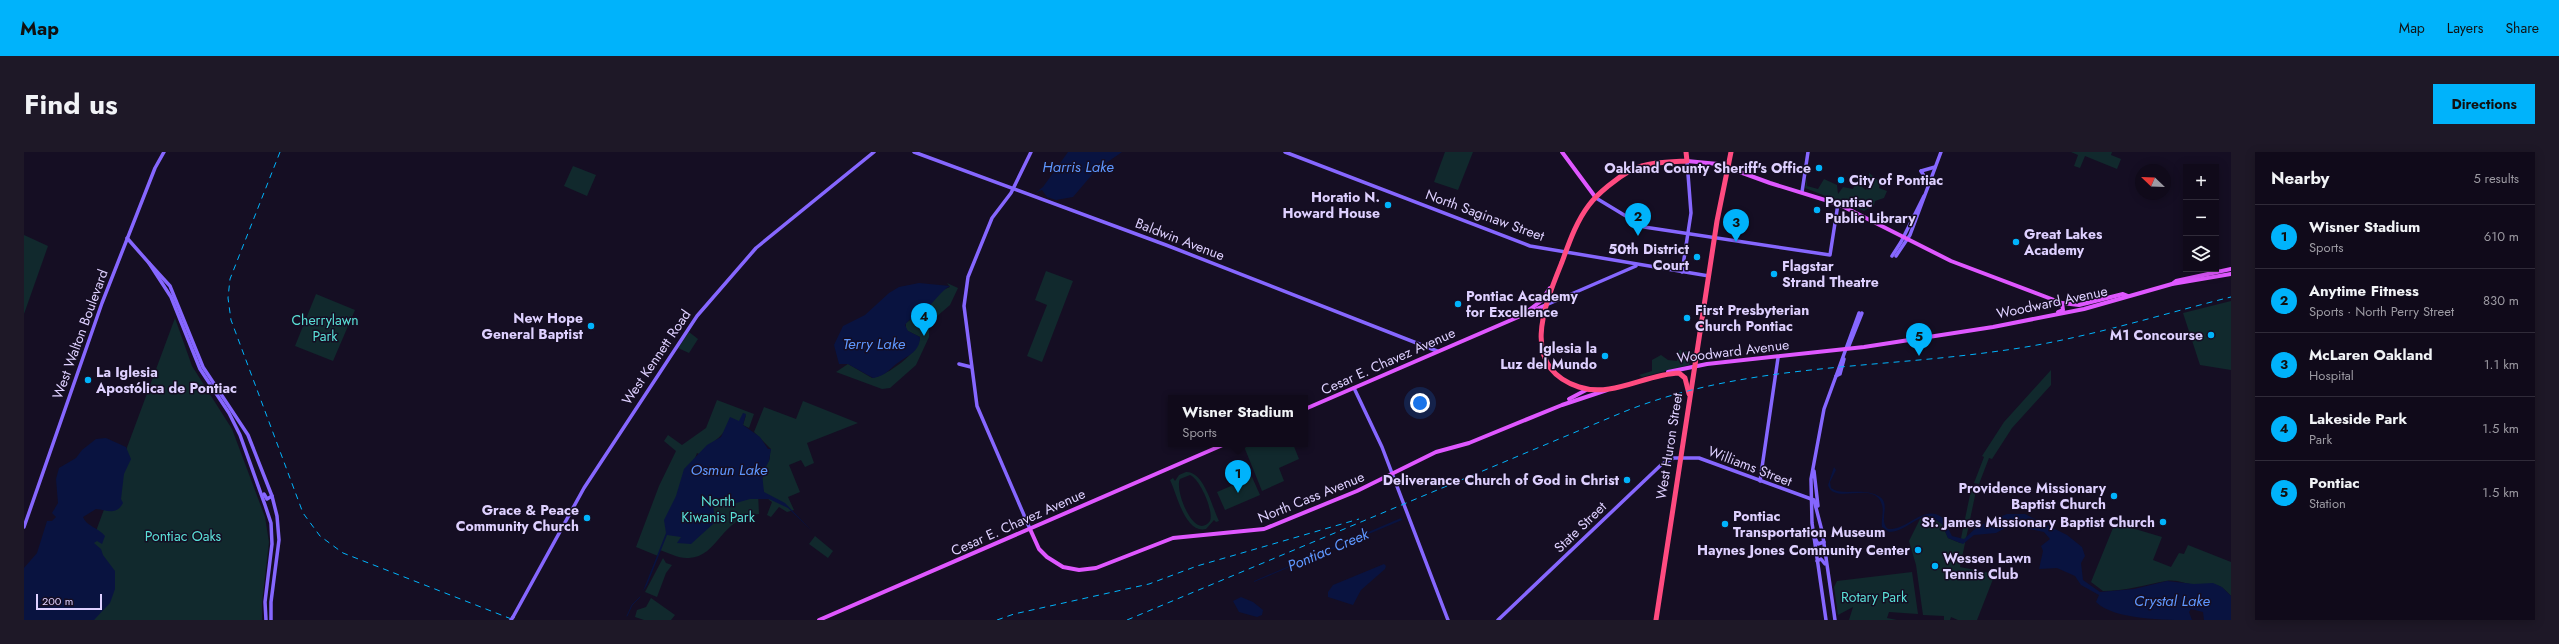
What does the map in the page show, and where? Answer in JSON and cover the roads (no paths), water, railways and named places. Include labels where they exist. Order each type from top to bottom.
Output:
[{"type":"highway","points":[[1686,152],[1687,161]]},
{"type":"highway","name":"West Huron Street","points":[[1656,620],[1671,509],[1681,457],[1689,395],[1717,218],[1731,152]]},
{"type":"highway","name":"Woodward Avenue","points":[[1655,376],[1607,390],[1588,389],[1562,378],[1545,357],[1540,333],[1546,305],[1555,279],[1580,218],[1596,198],[1630,171],[1639,167],[1687,161]]},
{"type":"highway","points":[[1655,376],[1677,373],[1683,375],[1686,379],[1689,395]]},
{"type":"main road","points":[[1562,152],[1596,198]]},
{"type":"main road","name":"Woodward Avenue","points":[[1687,161],[1706,161],[1728,167],[1838,204],[1951,261],[2062,303],[2080,305],[2123,294],[2128,296]]},
{"type":"main road","name":"Woodward Avenue","points":[[2172,284],[2176,281],[2231,269]]},
{"type":"main road","name":"Woodward Avenue","points":[[1655,376],[1694,366],[1778,358],[1848,349],[2040,318],[2124,299],[2128,296],[2172,284],[2231,274]]},
{"type":"main road","points":[[1528,312],[1541,302],[1555,279]]},
{"type":"main road","points":[[2040,318],[2061,312],[2064,308],[2062,303]]},
{"type":"main road","name":"Cesar E. Chavez Avenue","points":[[1308,408],[1546,305]]},
{"type":"main road","points":[[1562,405],[1588,389]]},
{"type":"main road","name":"North Cass Avenue","points":[[1030,529],[1039,549],[1053,562],[1069,569],[1091,569],[1166,540],[1247,532],[1268,528],[1357,491],[1436,452],[1469,443],[1562,405],[1607,390]]},
{"type":"main road","name":"Cesar E. Chavez Avenue","points":[[819,620],[1218,447]]},
{"type":"street","name":"West Walton Boulevard","points":[[24,527],[102,302],[156,166],[164,152]]},
{"type":"street","name":"West Kennett Road","points":[[512,618],[584,488],[697,316],[759,245],[874,152]]},
{"type":"street","name":"Baldwin Avenue","points":[[914,152],[1014,188],[1437,351]]},
{"type":"street","points":[[1030,529],[978,408],[964,310],[967,283],[994,214],[1014,188],[1031,152]]},
{"type":"street","name":"North Saginaw Street","points":[[1285,152],[1526,245],[1708,276]]},
{"type":"street","points":[[1802,192],[1808,152]]},
{"type":"street","points":[[1894,256],[1912,231],[1941,152]]},
{"type":"street","points":[[1682,272],[1691,213],[1687,161]]},
{"type":"street","points":[[1929,184],[1921,171],[1930,170],[1935,166]]},
{"type":"street","points":[[1906,238],[1911,218],[1924,196]]},
{"type":"street","points":[[1596,198],[1638,225],[1830,255],[1838,204]]},
{"type":"street","points":[[1911,218],[1909,228],[1912,231]]},
{"type":"street","points":[[127,238],[170,286],[200,361],[246,430],[266,480],[277,516],[279,540],[271,602],[271,620]]},
{"type":"street","points":[[149,263],[172,297],[200,369],[234,421],[271,523],[272,544],[265,602],[266,620]]},
{"type":"street","points":[[1546,305],[1639,265]]},
{"type":"street","points":[[1827,620],[1817,561],[1811,512],[1814,470],[1822,417],[1838,368],[1844,359],[1856,333],[1861,313]]},
{"type":"street","points":[[1760,481],[1778,358]]},
{"type":"street","points":[[959,364],[971,366]]},
{"type":"street","points":[[1354,388],[1392,473],[1448,620]]},
{"type":"street","points":[[247,456],[254,455],[262,476],[266,480]]},
{"type":"street","name":"Williams Street","points":[[1681,457],[1700,458],[1811,500]]},
{"type":"street","name":"State Street","points":[[1498,620],[1664,462],[1671,458],[1681,457]]},
{"type":"street","points":[[1814,470],[1822,531]]},
{"type":"street","points":[[253,472],[264,497],[269,499],[272,496]]},
{"type":"street","points":[[1811,500],[1816,503],[1822,531],[1835,620]]},
{"type":"street","points":[[1811,512],[1816,542],[1819,545],[1824,542]]},
{"type":"street","points":[[1817,561],[1820,558],[1824,561],[1829,578]]},
{"type":"water","name":"Harris Lake","points":[[1068,152],[1122,152],[1096,170],[1073,197],[1056,200],[1047,197],[1042,190],[1035,193],[1043,187]]},
{"type":"water","name":"Terry Lake","points":[[919,283],[950,286],[927,308],[913,317],[905,325],[908,331],[920,337],[920,342],[916,349],[885,374],[873,378],[848,364],[839,364],[834,345],[843,326],[865,315],[889,293],[899,287]]},
{"type":"water","name":"Osmun Lake","points":[[743,413],[746,414],[743,425],[760,437],[768,449],[771,449],[769,461],[762,474],[764,492],[785,503],[812,531],[788,508],[769,499],[750,499],[736,503],[718,502],[713,506],[715,519],[713,524],[691,544],[677,543],[681,537],[667,535],[647,585],[643,591],[666,533],[664,520],[676,496],[684,469],[707,445],[721,437],[730,417],[739,421]]},
{"type":"water","points":[[106,438],[126,447],[131,459],[124,474],[121,499],[123,503],[117,510],[108,511],[96,509],[83,517],[87,523],[105,536],[102,544],[97,541],[94,543],[101,549],[103,555],[115,571],[115,589],[110,603],[94,620],[24,620],[24,568],[37,553],[47,521],[52,521],[56,517],[52,513],[58,503],[56,479],[59,468],[76,458],[82,450],[96,439]]},
{"type":"water","name":"Crystal Lake","points":[[1834,467],[1836,470],[1830,482],[1831,488],[1841,492],[1867,492],[1880,497],[1883,500],[1885,509],[1885,526],[1888,529],[1903,526],[1923,515],[1936,514],[1943,518],[1952,536],[1964,539],[1977,527],[1992,520],[2007,514],[2025,514],[2067,535],[2082,547],[2085,556],[2081,563],[2083,580],[2100,592],[2134,589],[2167,581],[2194,584],[2213,583],[2222,587],[2231,596],[2231,620],[2204,620],[2203,612],[2191,609],[2189,612],[2192,620],[2181,620],[2127,616],[2104,608],[2096,602],[2099,595],[2081,585],[2075,576],[2057,568],[2039,569],[2043,551],[2041,546],[2050,539],[2044,532],[2025,528],[2024,522],[2017,523],[2015,526],[2014,523],[1996,533],[1974,535],[1963,544],[1948,538],[1942,524],[1931,516],[1920,518],[1900,530],[1889,532],[1882,527],[1883,507],[1878,498],[1871,494],[1846,494],[1832,491],[1828,485]]},
{"type":"water","name":"Pontiac Creek","points":[[1401,518],[1402,520],[1254,582],[1254,581]]},
{"type":"water","points":[[1384,564],[1386,566],[1385,569],[1361,590],[1353,605],[1328,597],[1328,592],[1333,585]]},
{"type":"water","points":[[1241,597],[1253,602],[1263,610],[1262,615],[1257,617],[1239,612],[1233,601]]},
{"type":"waterway","points":[[627,616],[632,605],[640,597]]},
{"type":"railway","points":[[280,152],[230,279],[228,298],[231,320],[303,513],[320,536],[343,553],[514,620]]},
{"type":"railway","points":[[1127,620],[1621,413],[1666,397],[1713,385],[1807,370],[1951,357],[2028,347],[2087,335],[2231,297]]},
{"type":"railway","points":[[997,620],[1014,614],[1149,584],[1197,566],[1359,519]]},
{"type":"place","name":"Oakland County Sheriff's Office","points":[[1819,168]]},
{"type":"place","name":"City of Pontiac","points":[[1841,180]]},
{"type":"place","name":"Horatio N. Howard House","points":[[1388,205]]},
{"type":"place","name":"Pontiac Public Library","points":[[1817,210]]},
{"type":"place","name":"Anytime Fitness","points":[[1638,236]]},
{"type":"place","name":"McLaren Oakland","points":[[1736,242]]},
{"type":"place","name":"Great Lakes Academy","points":[[2016,242]]},
{"type":"place","name":"50th District Court","points":[[1697,257]]},
{"type":"place","name":"Flagstar Strand Theatre","points":[[1774,274]]},
{"type":"place","name":"Pontiac Academy for Excellence","points":[[1458,304]]},
{"type":"place","name":"First Presbyterian Church Pontiac","points":[[1687,318]]},
{"type":"place","name":"New Hope General Baptist","points":[[591,326]]},
{"type":"place","name":"M1 Concourse","points":[[2211,335]]},
{"type":"place","name":"Lakeside Park","points":[[924,336]]},
{"type":"place","name":"Iglesia la Luz del Mundo","points":[[1605,356]]},
{"type":"place","name":"Pontiac","points":[[1919,356]]},
{"type":"place","name":"La Iglesia Apostólica de Pontiac","points":[[88,380]]},
{"type":"place","name":"Deliverance Church of God in Christ","points":[[1627,480]]},
{"type":"place","name":"Wisner Stadium","points":[[1238,493]]},
{"type":"place","name":"Providence Missionary Baptist Church","points":[[2114,496]]},
{"type":"place","name":"Grace & Peace Community Church","points":[[587,518]]},
{"type":"place","name":"St. James Missionary Baptist Church","points":[[2163,522]]},
{"type":"place","name":"Pontiac Transportation Museum","points":[[1725,524]]},
{"type":"place","name":"Haynes Jones Community Center","points":[[1918,550]]},
{"type":"place","name":"Wessen Lawn Tennis Club","points":[[1935,566]]},
{"type":"park label","name":"Cherrylawn Park","points":[[325,328]]},
{"type":"park label","name":"North Kiwanis Park","points":[[718,510]]},
{"type":"park label","name":"Pontiac Oaks","points":[[183,536]]},
{"type":"park label","name":"Rotary Park","points":[[1874,597]]}]
